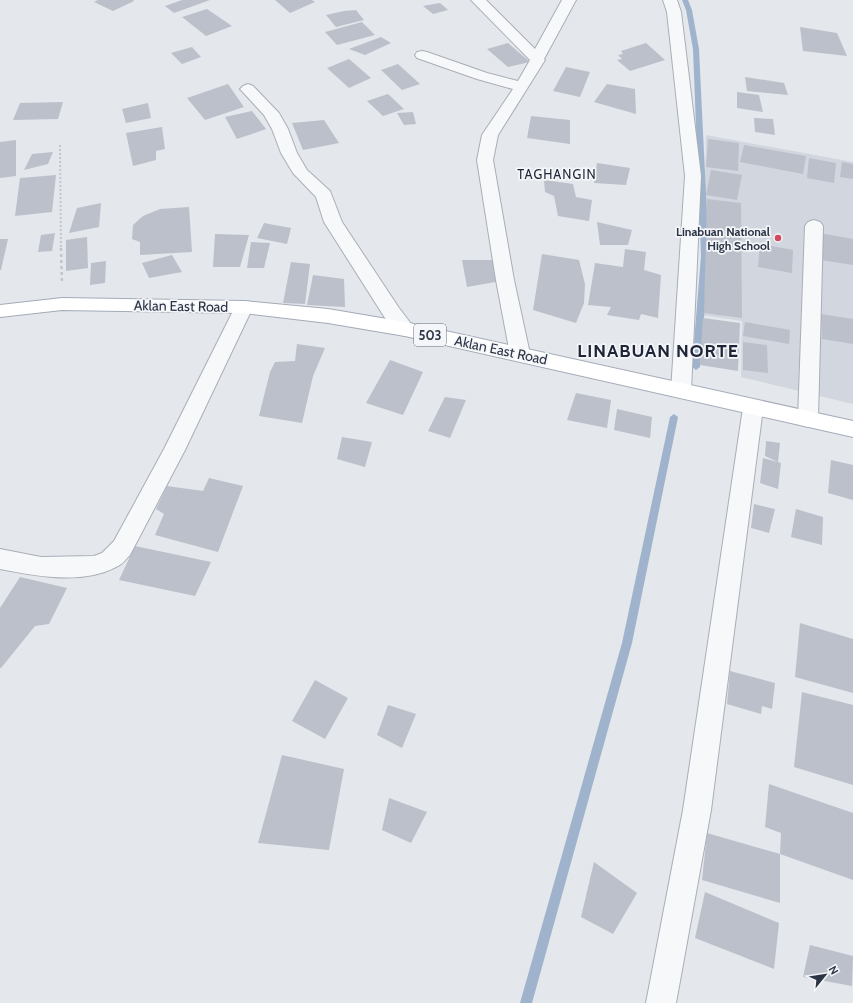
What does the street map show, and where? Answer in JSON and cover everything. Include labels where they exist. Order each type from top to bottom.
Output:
[{"type":"main road","name":"Aklan East Road","points":[[0,311],[62,304],[244,306],[328,316],[405,329],[753,408],[853,429]]},
{"type":"street","points":[[478,0],[538,60]]},
{"type":"street","points":[[520,354],[505,280],[485,160],[490,135],[538,60],[570,0]]},
{"type":"street","points":[[670,0],[674,12],[693,176],[681,391]]},
{"type":"street","points":[[422,55],[482,76],[522,87]]},
{"type":"street","points":[[248,89],[271,113],[280,130],[289,153],[301,173],[324,195],[333,222],[392,313],[405,329]]},
{"type":"street","points":[[808,419],[814,226]]},
{"type":"street","points":[[0,559],[41,567],[94,566],[110,560],[122,548],[174,450],[244,306]]},
{"type":"street","points":[[661,1003],[697,810],[753,408]]},
{"type":"path","points":[[60,145],[62,304]]},
{"type":"shaded area","name":"Linabuan National High School","points":[[706,135],[853,162],[853,404],[741,377],[742,321],[702,315]]},
{"type":"building","points":[[98,0],[134,1],[113,11],[94,2]]},
{"type":"building","points":[[182,0],[210,0],[174,13],[165,6]]},
{"type":"building","points":[[275,0],[312,0],[315,2],[290,13]]},
{"type":"building","points":[[440,3],[448,10],[433,14],[423,6]]},
{"type":"building","points":[[207,9],[232,26],[206,36],[182,17]]},
{"type":"building","points":[[356,10],[364,20],[336,27],[326,15],[344,11]]},
{"type":"building","points":[[362,22],[375,35],[337,45],[325,32]]},
{"type":"building","points":[[800,27],[837,33],[847,56],[803,51]]},
{"type":"building","points":[[381,37],[391,43],[365,55],[349,49]]},
{"type":"building","points":[[508,43],[530,62],[508,67],[487,49]]},
{"type":"building","points":[[646,43],[665,60],[630,71],[617,60],[622,59],[618,55],[623,54],[621,51]]},
{"type":"building","points":[[192,47],[201,57],[182,64],[171,53]]},
{"type":"building","points":[[349,59],[371,78],[349,88],[327,68]]},
{"type":"building","points":[[398,64],[420,84],[402,90],[381,70]]},
{"type":"building","points":[[566,67],[590,72],[580,97],[553,91]]},
{"type":"building","points":[[745,77],[784,83],[788,95],[747,91]]},
{"type":"building","points":[[228,84],[244,107],[205,120],[187,98]]},
{"type":"building","points":[[607,84],[635,89],[636,114],[594,102]]},
{"type":"building","points":[[737,92],[759,95],[763,112],[737,108]]},
{"type":"building","points":[[388,94],[404,109],[383,116],[367,101]]},
{"type":"building","points":[[63,102],[58,119],[13,120],[20,103]]},
{"type":"building","points":[[148,103],[151,118],[126,123],[122,109]]},
{"type":"building","points":[[252,111],[266,129],[237,139],[225,117]]},
{"type":"building","points":[[413,112],[416,124],[404,125],[397,113]]},
{"type":"building","points":[[531,116],[570,120],[570,144],[527,138]]},
{"type":"building","points":[[754,118],[773,119],[775,135],[755,132]]},
{"type":"building","points":[[324,120],[339,143],[303,150],[292,123]]},
{"type":"building","points":[[162,127],[165,149],[156,151],[156,160],[133,166],[126,133]]},
{"type":"building","points":[[708,139],[739,143],[738,171],[706,167]]},
{"type":"building","points":[[16,140],[16,176],[0,178],[0,142]]},
{"type":"building","points":[[744,145],[806,156],[803,174],[740,162]]},
{"type":"building","points":[[53,152],[48,164],[24,170],[32,154]]},
{"type":"building","points":[[809,158],[836,163],[834,183],[807,178]]},
{"type":"building","points":[[842,162],[853,164],[853,179],[840,177]]},
{"type":"building","points":[[597,163],[630,168],[626,185],[594,183]]},
{"type":"building","points":[[711,170],[742,175],[737,200],[706,195]]},
{"type":"building","points":[[56,175],[52,212],[15,216],[20,178]]},
{"type":"building","points":[[544,180],[573,184],[576,197],[592,200],[589,221],[558,216],[554,196],[545,192]]},
{"type":"building","points":[[707,199],[741,203],[742,318],[704,313]]},
{"type":"building","points":[[101,203],[99,227],[69,233],[77,208]]},
{"type":"building","points":[[189,207],[192,252],[140,255],[140,242],[132,239],[133,225],[143,216],[160,209]]},
{"type":"building","points":[[597,222],[632,230],[628,245],[600,245]]},
{"type":"building","points":[[264,223],[291,228],[287,244],[257,238]]},
{"type":"building","points":[[55,233],[52,251],[38,252],[41,235]]},
{"type":"building","points":[[820,233],[853,239],[853,265],[820,260]]},
{"type":"building","points":[[215,234],[249,235],[240,267],[213,267]]},
{"type":"building","points":[[87,237],[88,268],[66,271],[66,240]]},
{"type":"building","points":[[0,239],[8,239],[1,270],[0,270]]},
{"type":"building","points":[[251,242],[270,243],[264,268],[247,268]]},
{"type":"building","points":[[760,244],[793,250],[792,273],[758,267]]},
{"type":"building","points":[[625,249],[646,252],[644,270],[661,275],[658,318],[641,314],[639,320],[607,315],[611,307],[588,305],[595,263],[623,267]]},
{"type":"building","points":[[542,254],[579,260],[585,284],[584,303],[576,323],[533,310]]},
{"type":"building","points":[[172,255],[182,272],[149,278],[142,263]]},
{"type":"building","points":[[462,260],[498,260],[501,281],[467,287]]},
{"type":"building","points":[[106,261],[105,283],[90,285],[91,263]]},
{"type":"building","points":[[291,262],[310,264],[305,304],[283,303]]},
{"type":"building","points":[[313,275],[344,279],[345,307],[307,305]]},
{"type":"building","points":[[821,314],[853,319],[853,344],[822,339]]},
{"type":"building","points":[[703,318],[740,323],[738,371],[700,365]]},
{"type":"building","points":[[745,322],[790,330],[789,344],[743,336]]},
{"type":"building","points":[[743,342],[767,345],[768,373],[743,370]]},
{"type":"building","points":[[297,344],[325,348],[313,376],[302,423],[259,416],[270,372],[275,362],[295,361]]},
{"type":"building","points":[[390,360],[423,372],[403,415],[366,403]]},
{"type":"building","points":[[576,393],[611,400],[607,428],[567,420]]},
{"type":"building","points":[[445,397],[466,400],[450,438],[428,431]]},
{"type":"building","points":[[617,409],[652,417],[650,438],[614,430]]},
{"type":"building","points":[[342,437],[372,442],[365,467],[337,459]]},
{"type":"building","points":[[766,441],[780,443],[778,462],[765,456]]},
{"type":"building","points":[[763,458],[781,463],[778,489],[760,483]]},
{"type":"building","points":[[831,460],[853,465],[853,500],[828,493]]},
{"type":"building","points":[[209,478],[243,486],[218,552],[155,535],[164,514],[156,509],[167,486],[203,491]]},
{"type":"building","points":[[754,504],[775,509],[769,533],[751,528]]},
{"type":"building","points":[[796,509],[823,517],[822,545],[791,537]]},
{"type":"building","points":[[135,546],[211,562],[195,596],[119,580]]},
{"type":"building","points":[[20,577],[67,588],[49,624],[35,626],[0,668],[0,608]]},
{"type":"building","points":[[800,623],[853,639],[853,693],[795,677]]},
{"type":"building","points":[[730,671],[775,683],[772,709],[762,706],[761,714],[727,704]]},
{"type":"building","points":[[315,680],[348,698],[325,739],[292,721]]},
{"type":"building","points":[[802,692],[853,705],[853,785],[794,767]]},
{"type":"building","points":[[388,705],[416,714],[402,748],[377,735]]},
{"type":"building","points":[[282,755],[344,769],[329,850],[258,843]]},
{"type":"building","points":[[769,784],[853,813],[853,880],[780,854],[781,833],[765,827]]},
{"type":"building","points":[[389,798],[427,812],[411,843],[382,830]]},
{"type":"building","points":[[707,833],[780,854],[780,903],[702,880]]},
{"type":"building","points":[[594,862],[637,893],[613,934],[581,917]]},
{"type":"building","points":[[705,892],[779,923],[774,969],[695,938]]},
{"type":"building","points":[[810,945],[853,956],[852,986],[803,977]]},
{"type":"waterway","points":[[685,0],[689,10],[696,49],[705,256],[696,367]]},
{"type":"waterway","points":[[526,1003],[627,643],[674,417]]},
{"type":"place","name":"Linabuan National High School","points":[[778,238]]},
{"type":"district","name":"TAGHANGIN","points":[[557,174]]},
{"type":"district","name":"LINABUAN NORTE","points":[[658,351]]}]
